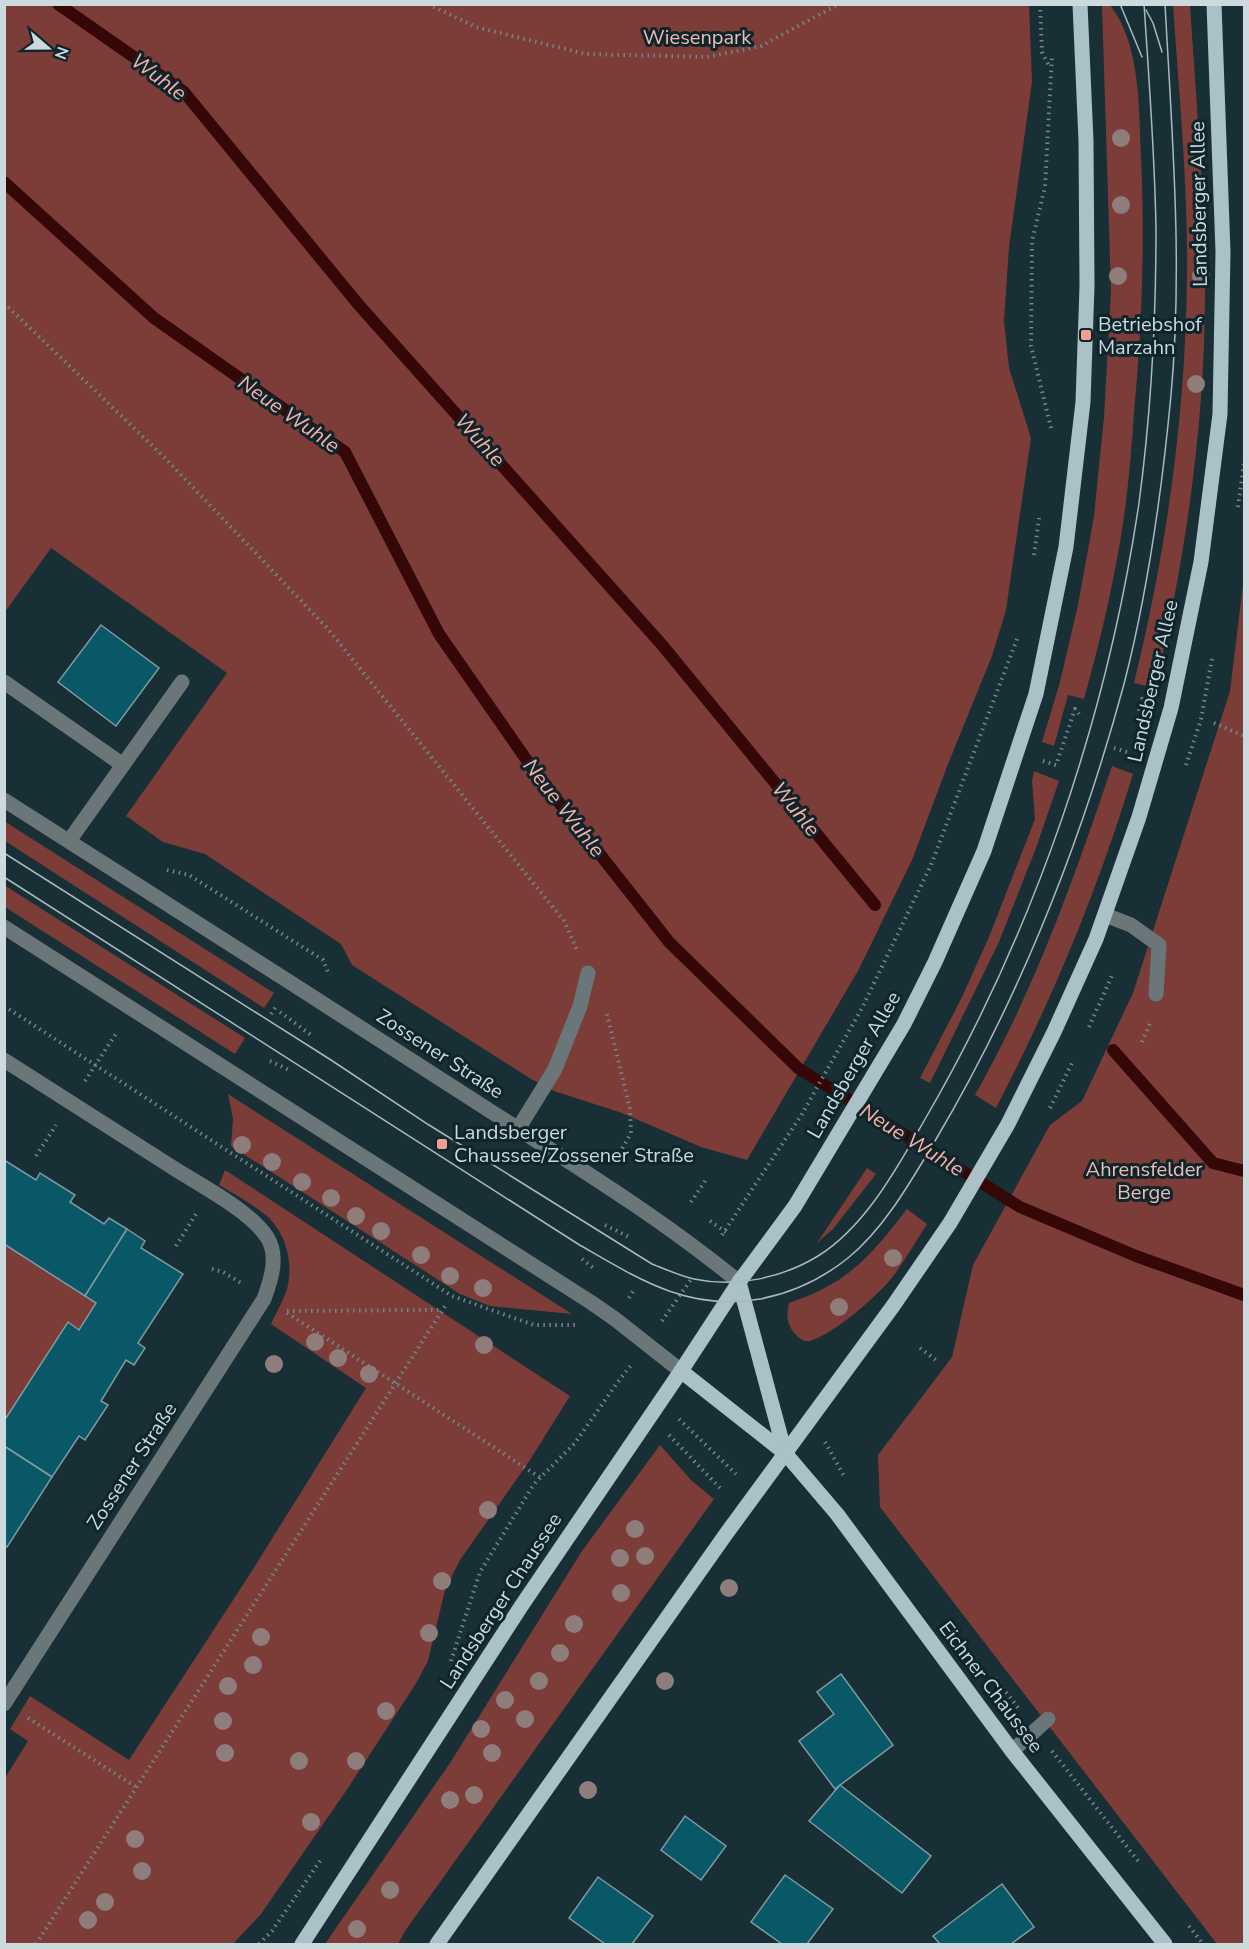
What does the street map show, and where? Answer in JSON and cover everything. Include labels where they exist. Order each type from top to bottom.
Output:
[{"type":"main road","name":"Landsberger Allee","points":[[739,1281],[795,1206],[904,1024],[935,962],[984,851],[1036,694],[1066,547],[1083,402],[1087,286],[1086,141],[1080,4]]},
{"type":"main road","name":"Landsberger Allee","points":[[785,1453],[893,1306],[950,1223],[1008,1124],[1054,1032],[1105,915],[1142,806],[1171,708],[1201,562],[1220,414],[1223,252],[1214,4]]},
{"type":"main road","name":"Landsberger Chaussee","points":[[302,1944],[522,1605],[681,1371],[739,1281]]},
{"type":"main road","name":"Eichner Chaussee","points":[[739,1281],[785,1453]]},
{"type":"main road","name":"Eichner Chaussee","points":[[681,1371],[785,1453],[837,1514],[1012,1751],[1165,1944]]},
{"type":"main road","points":[[437,1944],[785,1453]]},
{"type":"street","points":[[4,682],[123,765]]},
{"type":"street","points":[[69,841],[182,682]]},
{"type":"street","name":"Zossener Straße","points":[[4,800],[673,1230],[739,1281]]},
{"type":"street","points":[[1105,915],[1131,925],[1159,945],[1156,994]]},
{"type":"street","points":[[4,927],[615,1319],[681,1371]]},
{"type":"street","points":[[518,1129],[555,1069],[580,1006],[588,973]]},
{"type":"street","name":"Zossener Straße","points":[[4,1060],[251,1219],[268,1238],[273,1255],[273,1273],[264,1299],[5,1703]]},
{"type":"street","points":[[1012,1751],[1048,1719]]},
{"type":"path","points":[[428,4],[476,27],[586,54],[706,57],[761,46],[839,4]]},
{"type":"path","points":[[1040,4],[1042,52],[1052,70],[1046,187],[1032,241],[1031,346],[1052,431]]},
{"type":"path","points":[[4,303],[164,457],[327,629],[523,869]]},
{"type":"path","points":[[1033,560],[1040,513]]},
{"type":"path","points":[[767,1168],[802,1114],[862,1008],[931,865],[1021,630]]},
{"type":"path","points":[[1136,720],[1142,699],[1152,702]]},
{"type":"path","points":[[1036,758],[1056,765],[1075,709],[1079,714]]},
{"type":"path","points":[[1214,723],[1245,735]]},
{"type":"path","points":[[1114,748],[1127,752],[1130,742]]},
{"type":"path","points":[[4,1006],[452,1296],[534,1325],[587,1326]]},
{"type":"path","points":[[275,1007],[311,1035]]},
{"type":"path","points":[[1142,1042],[1151,1021]]},
{"type":"path","points":[[615,1161],[631,1133]]},
{"type":"path","points":[[691,1202],[707,1178]]},
{"type":"path","points":[[212,1269],[223,1272],[242,1284]]},
{"type":"path","points":[[36,1944],[447,1303]]},
{"type":"path","points":[[279,1308],[541,1478]]},
{"type":"path","points":[[284,1311],[442,1310]]},
{"type":"path","points":[[920,1348],[936,1360]]},
{"type":"path","points":[[449,1666],[480,1572],[534,1484],[576,1443],[617,1383]]},
{"type":"path","points":[[682,1422],[730,1469]]},
{"type":"path","points":[[665,1431],[720,1488]]},
{"type":"path","points":[[5,1703],[136,1787]]},
{"type":"path","points":[[259,1944],[272,1930],[326,1852]]},
{"type":"green space","name":"Wiesenpark","points":[[1029,4],[1032,82],[1009,247],[1004,321],[1009,368],[1031,438],[1006,610],[992,656],[912,860],[859,969],[747,1160],[701,1147],[622,1113],[554,1091],[531,1079],[352,965],[341,944],[205,854],[163,842],[126,816],[227,673],[51,548],[5,612],[4,5]]},
{"type":"green space","points":[[1102,5],[1110,5],[1120,21],[1128,39],[1136,78],[1140,120],[1143,222],[1139,349],[1126,498],[1108,605],[1084,699],[1068,695],[1054,746],[1042,742],[1060,682],[1078,605],[1094,516],[1104,417],[1111,292]]},
{"type":"green space","points":[[1173,5],[1190,5],[1203,213],[1204,333],[1198,435],[1185,537],[1155,688],[1134,683],[1165,531],[1178,428],[1186,325],[1186,206]]},
{"type":"green space","name":"Ahrensfelder Berge","points":[[1244,576],[1244,1944],[1217,1944],[880,1507],[878,1455],[952,1357],[973,1265],[1050,1125],[1082,1101],[1133,993],[1230,691]]},
{"type":"green space","points":[[1112,766],[1133,774],[1105,860],[1055,985],[996,1108],[975,1095],[1016,1016],[1034,975],[1068,892]]},
{"type":"green space","points":[[1034,771],[1059,781],[1036,848],[999,942],[930,1083],[920,1078],[962,997],[989,937],[1035,819],[1032,781]]},
{"type":"green space","points":[[4,821],[274,993],[264,1008],[5,841]]},
{"type":"green space","points":[[4,885],[245,1038],[235,1054],[5,907]]},
{"type":"green space","points":[[228,1094],[572,1314],[490,1306],[460,1294],[231,1146],[233,1119]]},
{"type":"green space","points":[[867,1168],[876,1174],[833,1229],[817,1243]]},
{"type":"green space","points":[[225,1170],[570,1396],[528,1463],[460,1560],[445,1590],[428,1661],[415,1685],[348,1788],[261,1914],[233,1944],[5,1944],[5,1778],[28,1741],[10,1729],[30,1696],[129,1760],[250,1574],[366,1388],[271,1324],[287,1289],[289,1258],[283,1238],[271,1220],[252,1205],[219,1185]]},
{"type":"green space","points":[[907,1209],[927,1224],[894,1275],[867,1303],[831,1331],[810,1341],[798,1337],[788,1322],[789,1303],[827,1287],[856,1266],[882,1241]]},
{"type":"green space","points":[[5,1244],[96,1303],[79,1330],[68,1323],[5,1421]]},
{"type":"green space","points":[[660,1445],[691,1480],[714,1499],[405,1931],[398,1944],[325,1944],[450,1763],[582,1551]]},
{"type":"building","points":[[101,625],[159,668],[116,726],[58,682]]},
{"type":"building","points":[[4,1160],[36,1180],[40,1173],[75,1195],[70,1202],[104,1224],[109,1218],[127,1229],[85,1296],[4,1244]]},
{"type":"building","points":[[127,1229],[145,1241],[141,1248],[183,1274],[138,1343],[145,1348],[134,1365],[126,1360],[101,1401],[108,1405],[85,1440],[79,1436],[52,1477],[4,1446],[4,1421],[68,1322],[79,1330],[96,1303],[85,1296]]},
{"type":"building","points":[[4,1446],[52,1477],[7,1547],[4,1545]]},
{"type":"building","points":[[841,1674],[893,1745],[835,1789],[799,1741],[834,1714],[817,1692]]},
{"type":"building","points":[[840,1785],[931,1856],[902,1893],[809,1821]]},
{"type":"building","points":[[685,1816],[726,1846],[701,1880],[661,1850]]},
{"type":"building","points":[[785,1875],[833,1909],[807,1944],[782,1944],[751,1922]]},
{"type":"building","points":[[598,1877],[653,1916],[632,1944],[605,1944],[569,1918]]},
{"type":"building","points":[[1002,1884],[1034,1927],[1011,1944],[940,1944],[933,1936]]},
{"type":"waterway","name":"Wuhle","points":[[58,4],[184,92],[358,304],[663,646],[875,905]]},
{"type":"waterway","name":"Neue Wuhle","points":[[4,182],[154,318],[345,452],[439,634],[535,772],[669,942],[798,1068],[1020,1207],[1136,1256],[1244,1295]]},
{"type":"waterway","name":"Wuhle","points":[[1113,1050],[1213,1163],[1244,1171]]},
{"type":"tram line","points":[[1120,4],[1142,57]]},
{"type":"tram line","points":[[4,853],[331,1060],[429,1125],[652,1264],[694,1279],[742,1281],[789,1270],[804,1264],[835,1244],[865,1213],[903,1158],[964,1049],[1000,975],[1061,822],[1086,744],[1107,664],[1125,584],[1139,503],[1147,435],[1154,333],[1155,203],[1144,4]]},
{"type":"tram line","points":[[4,877],[578,1244],[643,1280],[686,1296],[709,1301],[734,1302],[784,1293],[818,1278],[848,1258],[873,1233],[896,1204],[935,1141],[994,1032],[1045,919],[1067,861],[1107,743],[1133,649],[1159,504],[1174,346],[1175,200],[1165,4]]},
{"type":"tram line","points":[[1146,10],[1153,23],[1162,52]]},
{"type":"place","name":"Betriebshof Marzahn","points":[[1086,335]]},
{"type":"place","name":"Landsberger Chaussee/Zossener Straße","points":[[442,1144]]}]
